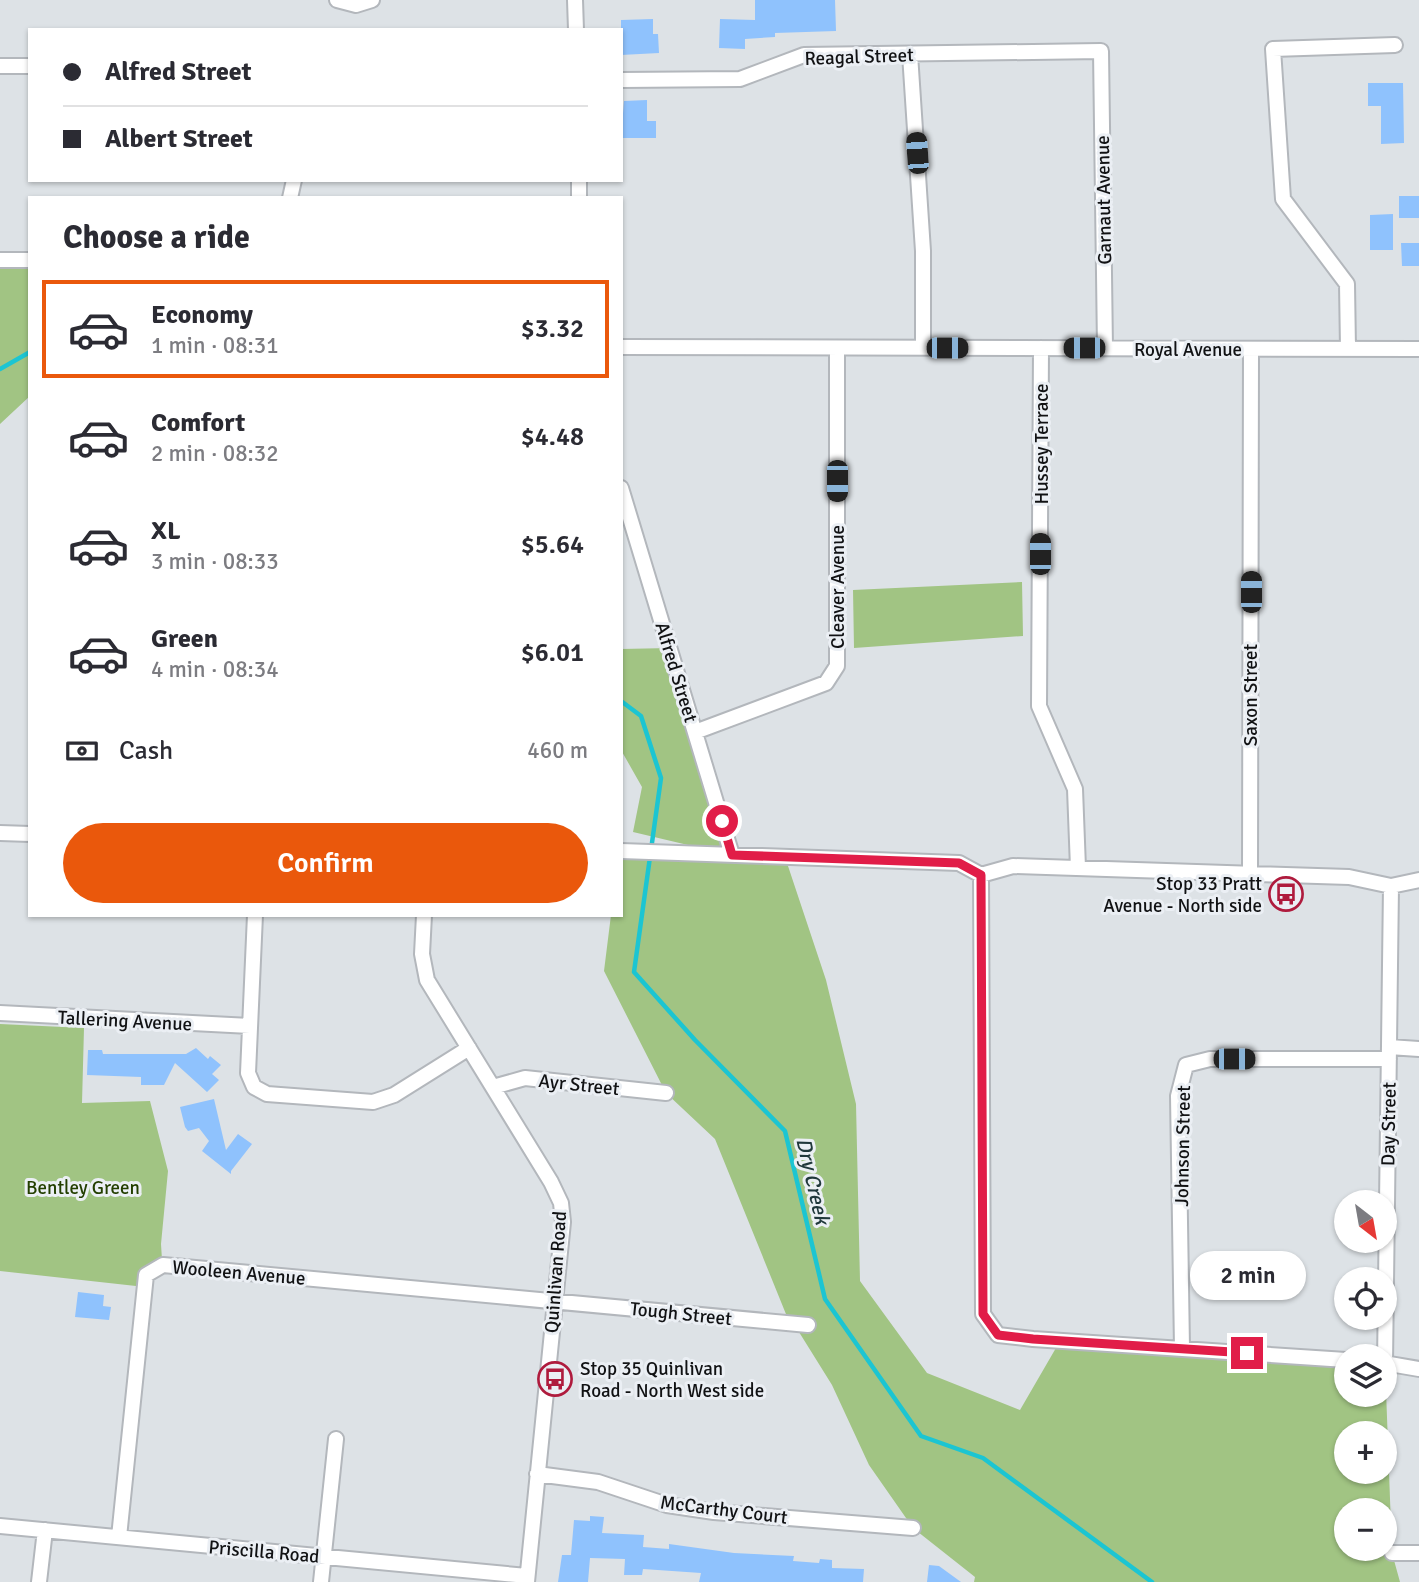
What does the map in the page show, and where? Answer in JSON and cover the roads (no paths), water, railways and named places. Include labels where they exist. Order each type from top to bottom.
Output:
[{"type":"street","points":[[337,0],[356,5],[372,0]]},
{"type":"street","points":[[575,0],[576,28]]},
{"type":"street","points":[[1348,349],[1347,284],[1283,199],[1273,49],[1395,45]]},
{"type":"street","name":"Reagal Street","points":[[623,80],[740,79],[804,55],[1101,51]]},
{"type":"street","name":"Garnaut Avenue","points":[[1101,51],[1105,348]]},
{"type":"street","points":[[911,54],[923,251],[923,348]]},
{"type":"street","points":[[0,66],[28,66]]},
{"type":"street","points":[[0,260],[28,261]]},
{"type":"street","name":"Royal Avenue","points":[[623,347],[1419,349]]},
{"type":"street","name":"Cleaver Avenue","points":[[695,732],[826,683],[837,666],[837,348]]},
{"type":"street","name":"Hussey Terrace","points":[[1041,348],[1040,706],[1075,789],[1078,868]]},
{"type":"street","name":"Saxon Street","points":[[1250,874],[1251,349]]},
{"type":"street","name":"Alfred Street","points":[[623,495],[732,855]]},
{"type":"street","points":[[0,833],[28,834]]},
{"type":"street","points":[[623,851],[959,863],[981,875],[1013,866],[1349,877],[1391,886],[1419,880]]},
{"type":"street","points":[[981,875],[983,1314],[998,1335],[1334,1359]]},
{"type":"street","name":"Day Street","points":[[1385,1344],[1391,886]]},
{"type":"street","points":[[255,917],[248,1073],[254,1087],[267,1094],[373,1102],[394,1095],[469,1048]]},
{"type":"street","name":"Quinlivan Road","points":[[424,917],[422,954],[427,980],[551,1182],[561,1203],[563,1222],[527,1579]]},
{"type":"street","name":"Tallering Avenue","points":[[0,1013],[250,1026]]},
{"type":"street","points":[[1389,1053],[1419,1049]]},
{"type":"street","name":"Johnson Street","points":[[1182,1348],[1178,1096],[1185,1065],[1210,1059],[1389,1053]]},
{"type":"street","name":"Ayr Street","points":[[493,1087],[525,1078],[666,1093]]},
{"type":"street","name":"Wooleen Avenue","points":[[118,1537],[146,1275],[163,1265],[555,1300]]},
{"type":"street","name":"Tough Street","points":[[555,1300],[808,1325]]},
{"type":"street","points":[[1397,1365],[1419,1369]]},
{"type":"street","points":[[321,1582],[335,1439]]},
{"type":"street","name":"McCarthy Court","points":[[537,1474],[598,1482],[667,1505],[714,1512],[913,1528]]},
{"type":"street","name":"Priscilla Road","points":[[0,1526],[527,1579]]},
{"type":"street","points":[[38,1582],[45,1530]]},
{"type":"street","points":[[1397,1553],[1419,1553]]},
{"type":"waterway","name":"Dry Creek","points":[[0,369],[28,353]]},
{"type":"waterway","name":"Dry Creek","points":[[623,702],[641,716],[661,778],[634,972],[695,1040],[785,1131],[825,1299],[921,1436],[983,1458],[1152,1582]]},
{"type":"place","name":"Stop 33 Pratt Avenue - North side","points":[[1286,894]]},
{"type":"place","name":"Stop 35 Quinlivan Road - North West side","points":[[555,1379]]},
{"type":"park label","name":"Bentley Green","points":[[83,1187]]}]
